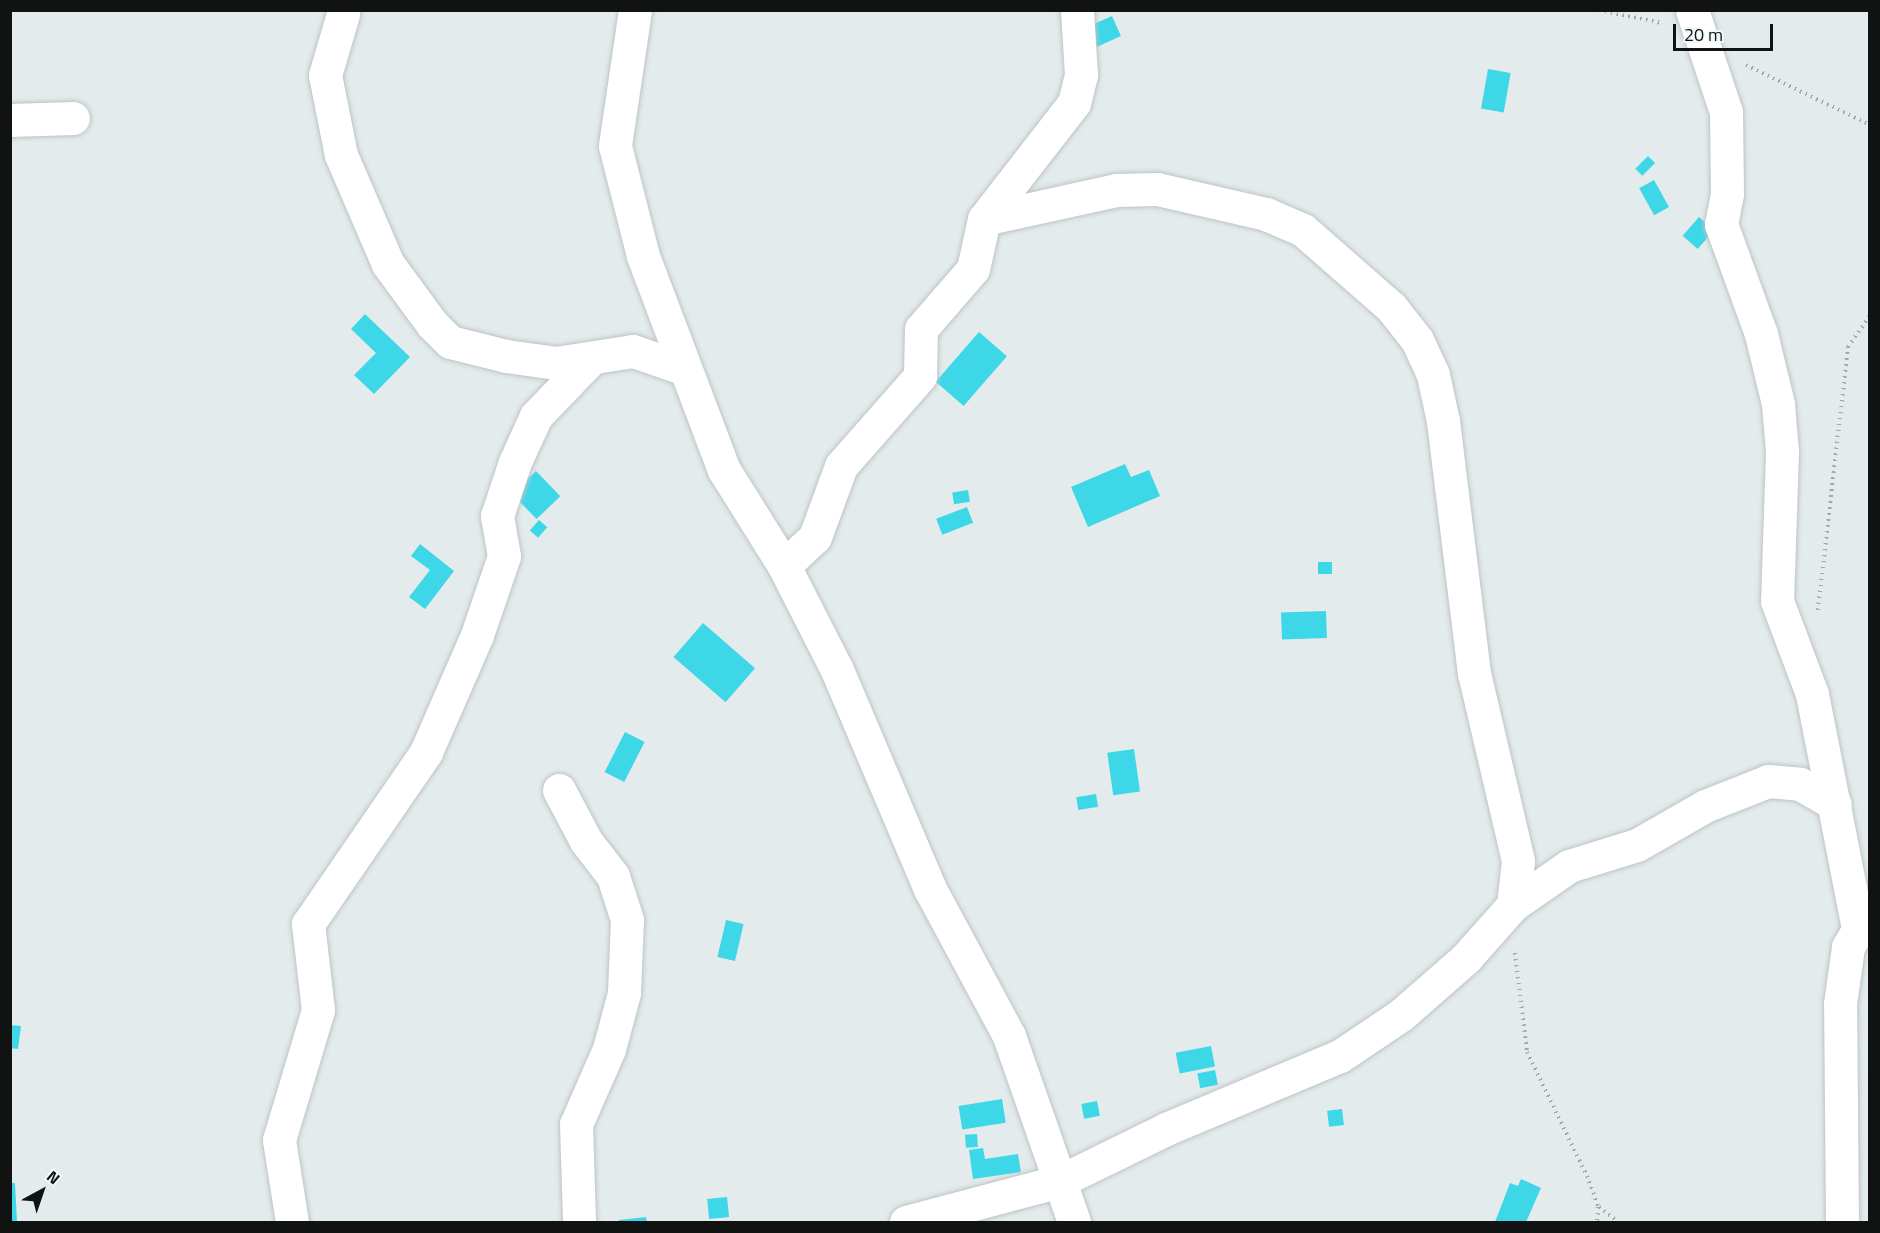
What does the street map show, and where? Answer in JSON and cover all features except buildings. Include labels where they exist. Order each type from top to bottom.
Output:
[{"type":"street","points":[[635,10],[615,146],[643,256],[724,470],[784,566],[837,670],[930,889],[1009,1036],[1074,1222]]},
{"type":"street","points":[[784,566],[814,537],[841,466],[920,376],[921,329],[973,269],[984,219],[1074,103],[1081,74],[1077,10]]},
{"type":"street","points":[[343,14],[324,91],[341,155],[388,264],[450,342],[506,356],[588,362],[633,351],[685,369]]},
{"type":"street","points":[[1696,20],[1726,112],[1727,194],[1721,224],[1761,334],[1778,404],[1782,452],[1777,601],[1802,666],[1863,916],[1840,1004],[1842,1222]]},
{"type":"street","points":[[10,120],[73,118]]},
{"type":"street","points":[[984,219],[1116,190],[1157,189],[1266,214],[1303,231],[1390,307],[1417,340],[1433,375],[1443,421],[1474,673],[1518,861],[1513,904]]},
{"type":"street","points":[[292,1222],[279,1140],[318,1010],[308,924],[426,752],[477,635],[504,556],[497,516],[515,462],[536,416],[588,362]]},
{"type":"street","points":[[906,1222],[1059,1181],[1166,1129],[1340,1056],[1401,1015],[1466,958],[1513,904],[1569,866],[1637,845],[1749,786],[1791,782],[1835,804]]},
{"type":"street","points":[[559,790],[586,841],[613,876],[627,920],[624,993],[609,1049],[576,1124],[579,1222]]},
{"type":"path","points":[[1599,10],[1696,20]]},
{"type":"path","points":[[1739,61],[1869,125]]},
{"type":"path","points":[[1802,666],[1816,621],[1827,544],[1848,347],[1869,316]]},
{"type":"path","points":[[1513,904],[1527,1052],[1599,1207],[1618,1222]]},
{"type":"path","points":[[1597,1222],[1599,1207]]}]
